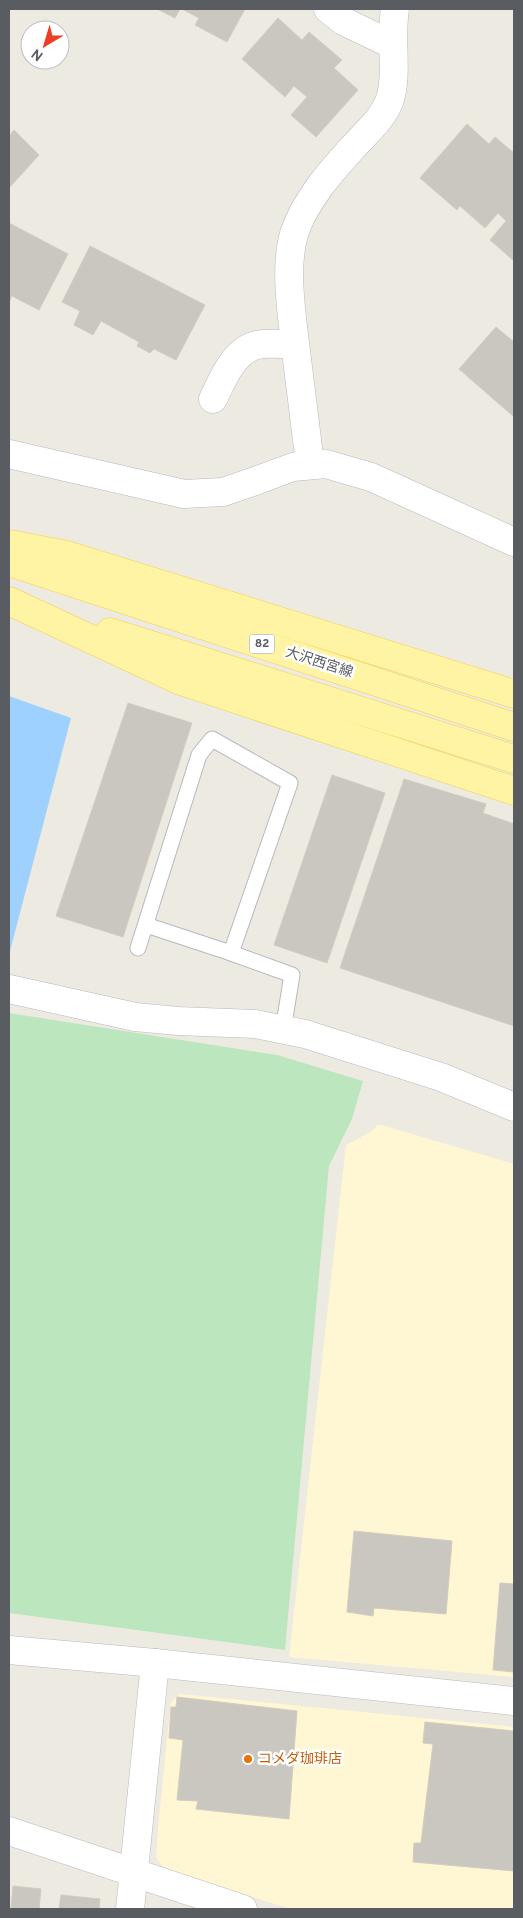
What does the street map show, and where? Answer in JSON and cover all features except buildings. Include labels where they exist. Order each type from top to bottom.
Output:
[{"type":"main road","points":[[9,544],[67,556],[514,694]]},
{"type":"main road","name":"大沢西宮線","points":[[9,562],[514,727]]},
{"type":"main road","points":[[9,600],[514,760]]},
{"type":"main road","points":[[9,600],[181,681],[514,792]]},
{"type":"street","points":[[328,9],[343,21],[392,46]]},
{"type":"street","points":[[310,464],[295,345],[290,285],[294,235],[306,208],[326,178],[381,116],[390,99],[393,82],[392,46],[395,9]]},
{"type":"street","points":[[212,400],[238,355],[252,346],[263,344],[295,345]]},
{"type":"street","points":[[9,454],[184,494],[223,492],[278,471],[310,464],[326,464],[371,477],[514,542]]},
{"type":"street","points":[[9,989],[135,1017],[178,1022],[255,1024],[305,1034],[441,1077],[514,1107]]},
{"type":"street","points":[[9,1650],[155,1663],[514,1701]]},
{"type":"street","points":[[130,1909],[155,1663]]},
{"type":"street","points":[[9,1831],[243,1909]]},
{"type":"lane","points":[[138,948],[199,755],[212,739],[290,782],[231,953]]},
{"type":"lane","points":[[146,925],[292,975],[283,1030]]},
{"type":"shaded area","points":[[378,1124],[514,1164],[514,1677],[289,1657],[346,1145],[372,1131]]},
{"type":"shaded area","points":[[180,1694],[514,1727],[514,1909],[291,1909],[165,1870],[156,1857],[158,1827],[171,1702]]},
{"type":"green space","points":[[9,1013],[277,1055],[363,1081],[352,1119],[329,1166],[285,1650],[9,1613]]},
{"type":"water","points":[[9,696],[71,718],[9,955]]},
{"type":"place","name":"コメダ珈琲店","points":[[248,1759]]}]
